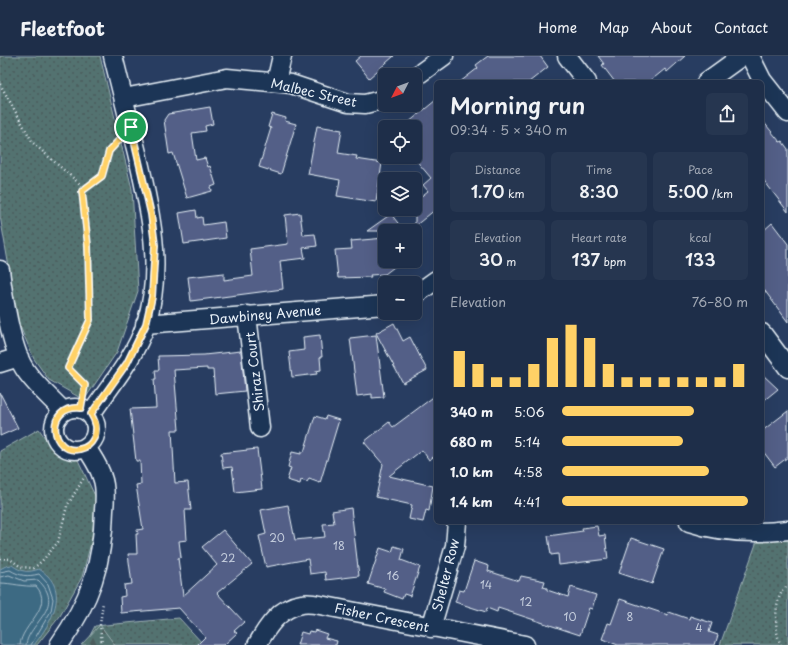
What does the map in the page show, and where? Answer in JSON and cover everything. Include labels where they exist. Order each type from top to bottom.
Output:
[{"type":"street","points":[[0,270],[3,296],[19,357],[25,369],[78,411],[96,426],[96,432],[91,443],[86,447],[72,449],[60,442],[56,436],[55,423],[78,411],[127,363],[146,324],[152,297],[155,245],[151,214],[113,56]]},
{"type":"street","points":[[276,82],[282,56]]},
{"type":"street","points":[[422,72],[444,56]]},
{"type":"street","points":[[567,56],[585,80]]},
{"type":"street","points":[[709,80],[742,56]]},
{"type":"street","points":[[750,56],[762,80]]},
{"type":"street","name":"Malbec Street","points":[[124,98],[227,78],[291,84],[348,103],[365,104],[378,101]]},
{"type":"street","points":[[764,83],[788,113]]},
{"type":"street","points":[[422,290],[434,281]]},
{"type":"street","name":"Dawbiney Avenue","points":[[146,324],[378,306]]},
{"type":"street","name":"Shiraz Court","points":[[247,315],[260,428]]},
{"type":"street","points":[[764,336],[788,368]]},
{"type":"street","points":[[0,363],[19,357]]},
{"type":"street","points":[[59,645],[75,622],[94,582],[104,539],[105,504],[103,478],[97,464],[86,447]]},
{"type":"street","name":"Shelter Row","points":[[432,628],[455,546],[457,524]]},
{"type":"street","points":[[697,524],[732,533],[765,533],[788,530]]},
{"type":"street","name":"Fisher Crescent","points":[[257,645],[266,627],[283,612],[301,604],[320,604],[432,628],[525,645]]},
{"type":"path","points":[[0,84],[33,143],[81,185],[88,246],[90,320],[68,368],[85,385],[78,411]]},
{"type":"path","points":[[82,191],[102,176],[109,151],[131,127]]},
{"type":"path","points":[[0,558],[10,559],[21,567],[34,568],[44,559],[58,542],[67,506],[88,471],[97,464]]},
{"type":"path","points":[[94,582],[104,597],[100,625],[102,645]]},
{"type":"path","points":[[781,645],[778,639],[777,604],[783,588],[788,586]]},
{"type":"green space","points":[[0,56],[100,56],[132,189],[138,291],[117,352],[84,400],[49,380],[34,359],[19,324],[0,216]]},
{"type":"green space","points":[[39,429],[54,451],[78,460],[96,498],[92,539],[82,577],[60,616],[37,645],[0,645],[0,451]]},
{"type":"green space","points":[[788,539],[788,645],[720,645],[757,541]]},
{"type":"green space","points":[[179,618],[204,645],[85,645],[95,626]]},
{"type":"green space","points":[[100,625],[115,645],[81,645]]},
{"type":"water","points":[[12,565],[25,571],[39,569],[49,577],[55,586],[56,596],[52,617],[47,627],[34,645],[0,645],[0,569]]},
{"type":"building","points":[[361,56],[394,56],[380,68],[378,68],[378,70],[369,78],[355,61]]},
{"type":"building","points":[[488,56],[540,56],[548,67],[532,80],[463,80],[478,68],[476,65]]},
{"type":"building","points":[[598,56],[685,56],[667,72],[665,69],[651,80],[613,80],[602,65],[604,64]]},
{"type":"building","points":[[434,102],[434,211],[417,224],[415,224],[415,216],[422,216],[422,196],[428,191],[423,185],[431,178],[419,164],[422,164],[422,120],[412,120]]},
{"type":"building","points":[[210,107],[213,124],[205,126],[206,131],[192,133],[196,160],[205,158],[208,167],[210,166],[216,185],[211,187],[212,191],[187,198],[173,153],[169,154],[164,120],[168,114]]},
{"type":"building","points":[[272,114],[286,118],[285,121],[296,124],[281,174],[259,167],[271,128],[268,127]]},
{"type":"building","points":[[764,122],[780,142],[782,141],[788,149],[788,212],[764,181]]},
{"type":"building","points":[[317,126],[342,130],[338,153],[357,156],[356,159],[382,164],[381,172],[378,172],[376,202],[337,196],[340,180],[308,174]]},
{"type":"building","points":[[196,210],[197,218],[202,217],[203,225],[224,222],[226,238],[184,244],[179,213]]},
{"type":"building","points":[[300,213],[303,235],[315,234],[317,246],[303,248],[305,258],[280,261],[283,289],[191,301],[188,277],[224,273],[224,280],[253,276],[250,249],[288,244],[285,215]]},
{"type":"building","points":[[388,216],[393,216],[399,224],[378,224],[378,231],[367,231]]},
{"type":"building","points":[[772,223],[788,244],[788,322],[764,290],[764,230]]},
{"type":"building","points":[[378,239],[378,268],[393,268],[385,274],[370,275],[371,277],[338,278],[335,250],[352,249],[351,241]]},
{"type":"building","points":[[394,323],[403,341],[410,337],[427,370],[403,383],[376,333]]},
{"type":"building","points":[[320,335],[322,357],[320,357],[321,370],[316,371],[317,374],[292,377],[289,352],[304,350],[303,337]]},
{"type":"building","points":[[376,335],[384,397],[372,398],[372,394],[357,396],[350,338]]},
{"type":"building","points":[[241,351],[245,391],[215,394],[213,370],[207,370],[207,368],[174,370],[179,430],[172,430],[175,483],[188,482],[191,510],[185,510],[187,540],[179,541],[181,557],[178,558],[183,596],[217,565],[202,547],[223,530],[252,564],[217,593],[244,622],[234,631],[237,633],[224,645],[197,645],[205,637],[179,608],[121,613],[120,597],[125,596],[124,585],[132,584],[128,554],[137,554],[136,534],[138,534],[137,530],[143,529],[136,485],[141,484],[140,461],[136,461],[130,409],[156,408],[154,379],[156,379],[155,370],[159,370],[158,356],[204,355]]},
{"type":"building","points":[[764,376],[778,389],[764,400]]},
{"type":"building","points":[[0,393],[18,428],[0,436]]},
{"type":"building","points":[[434,396],[434,456],[429,460],[422,450],[389,476],[433,486],[429,511],[426,510],[423,522],[409,519],[412,505],[376,497],[383,464],[364,442],[389,422],[393,427]]},
{"type":"building","points":[[788,411],[788,457],[775,467],[764,453],[764,429]]},
{"type":"building","points":[[315,416],[325,419],[326,416],[339,420],[320,483],[309,479],[307,482],[301,480],[300,484],[287,480],[291,468],[288,467],[292,452],[301,454],[301,451],[304,452]]},
{"type":"building","points":[[257,449],[262,489],[235,492],[232,467],[223,468],[221,453]]},
{"type":"building","points":[[288,505],[295,540],[325,537],[323,524],[334,523],[332,511],[351,508],[359,576],[326,580],[325,572],[310,574],[308,559],[266,567],[259,536],[266,534],[261,510]]},
{"type":"building","points":[[597,526],[599,536],[605,535],[608,559],[559,565],[558,554],[551,555],[548,536],[583,531],[582,528]]},
{"type":"building","points":[[631,538],[664,549],[652,584],[619,573]]},
{"type":"building","points":[[394,546],[404,549],[401,560],[420,567],[410,596],[404,594],[402,599],[384,592],[385,589],[368,584],[380,548],[392,552]]},
{"type":"building","points":[[474,561],[489,566],[488,571],[519,581],[521,576],[545,581],[543,587],[547,588],[547,590],[568,597],[571,587],[596,595],[592,609],[589,608],[580,635],[498,608],[497,612],[487,608],[486,612],[455,602],[459,590],[464,591]]},
{"type":"building","points":[[620,599],[668,615],[669,612],[689,619],[690,616],[712,623],[709,632],[718,635],[715,645],[618,645],[602,639],[608,623],[611,624]]},
{"type":"building","points":[[315,630],[327,634],[325,638],[337,641],[336,645],[297,645],[301,632],[308,634],[309,631],[314,632]]},
{"type":"route","points":[[131,127],[151,214],[155,245],[152,297],[146,324],[127,363],[91,414],[96,426],[94,438],[86,447],[79,450],[72,449],[65,447],[56,436],[55,423],[58,416],[64,411],[81,408],[85,385],[68,368],[90,320],[88,246],[82,191],[102,176],[109,151],[131,127]]}]
